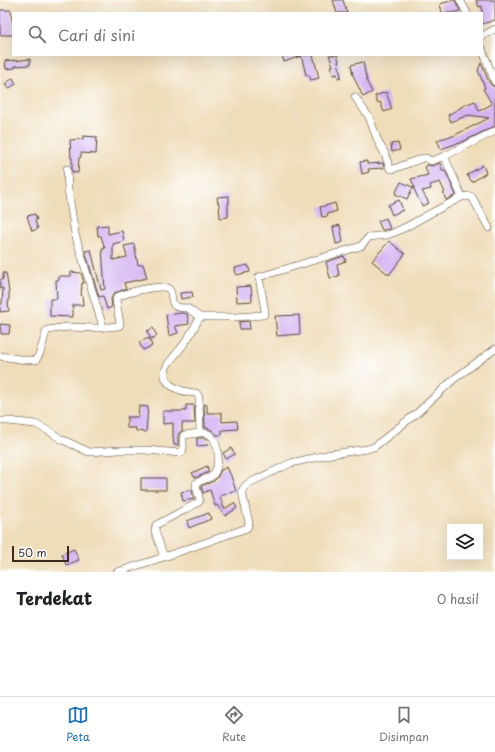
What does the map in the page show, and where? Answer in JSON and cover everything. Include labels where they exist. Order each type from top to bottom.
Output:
[{"type":"street","points":[[460,0],[466,12]]},
{"type":"street","points":[[483,35],[495,29]]},
{"type":"street","points":[[483,52],[495,82]]},
{"type":"street","points":[[355,97],[370,120],[390,169],[423,158],[431,161],[445,156],[495,131]]},
{"type":"street","points":[[445,156],[462,197]]},
{"type":"street","points":[[68,169],[68,189],[75,234],[103,327]]},
{"type":"street","points":[[0,356],[36,360],[48,330],[67,327],[118,327],[120,325],[116,300],[117,297],[158,286],[170,290],[173,304],[175,306],[180,308],[188,308],[200,317],[264,315],[265,311],[259,277],[361,246],[369,237],[387,235],[406,227],[462,197],[472,197],[489,228]]},
{"type":"street","points":[[200,317],[184,344],[168,364],[165,375],[170,385],[187,392],[196,393],[198,395],[200,433]]},
{"type":"street","points":[[117,572],[247,528],[249,523],[242,492],[247,484],[291,463],[331,454],[374,447],[417,414],[454,379],[495,349]]},
{"type":"street","points":[[0,421],[35,424],[61,439],[89,452],[132,450],[181,453],[183,449],[184,435],[200,433],[206,433],[209,435],[216,443],[218,454],[216,470],[212,476],[196,483],[199,502],[156,525],[155,531],[164,557]]},
{"type":"building","points":[[333,0],[343,0],[347,12],[337,12]]},
{"type":"building","points":[[455,0],[460,11],[442,12],[440,4]]},
{"type":"building","points":[[476,0],[495,0],[495,20],[483,24],[482,6],[479,7]]},
{"type":"building","points":[[0,10],[11,10],[12,35],[0,35]]},
{"type":"building","points":[[282,56],[301,56],[284,62]]},
{"type":"building","points":[[301,56],[313,56],[319,78],[311,80],[309,75],[306,75]]},
{"type":"building","points":[[329,56],[337,56],[341,77],[338,78],[337,74],[333,75],[331,66],[333,66]]},
{"type":"building","points":[[30,59],[30,65],[15,66],[15,68],[6,69],[5,61]]},
{"type":"building","points":[[363,62],[367,82],[372,92],[363,97],[353,75],[351,65]]},
{"type":"building","points":[[481,63],[490,84],[495,87],[495,126],[458,144],[441,149],[437,140],[451,137],[489,118],[468,115],[451,122],[448,115],[475,101],[479,111],[492,104],[483,89],[485,88],[478,70]]},
{"type":"building","points":[[13,78],[16,84],[8,89],[5,84]]},
{"type":"building","points":[[386,92],[392,109],[384,112],[380,102],[377,103],[375,96]]},
{"type":"building","points":[[83,136],[97,137],[96,154],[81,153],[81,157],[79,158],[78,173],[72,172],[70,140],[83,139]]},
{"type":"building","points":[[398,143],[400,150],[392,152],[391,144]]},
{"type":"building","points":[[367,161],[367,164],[383,163],[384,168],[368,169],[369,172],[362,174],[360,162]]},
{"type":"building","points":[[440,163],[442,170],[445,170],[456,195],[446,200],[443,193],[445,192],[440,182],[430,185],[431,189],[422,191],[429,203],[422,206],[413,187],[415,188],[411,179],[428,175],[425,167]]},
{"type":"building","points":[[483,165],[486,173],[472,182],[467,175]]},
{"type":"building","points":[[401,182],[413,187],[407,199],[395,194]]},
{"type":"building","points":[[229,196],[228,217],[220,218],[217,197]]},
{"type":"building","points":[[399,200],[403,210],[392,215],[388,205]]},
{"type":"building","points":[[335,203],[337,211],[327,214],[328,216],[322,217],[320,207]]},
{"type":"building","points":[[35,214],[37,220],[35,221],[38,229],[32,231],[27,216]]},
{"type":"building","points":[[386,218],[390,229],[382,230],[378,221]]},
{"type":"building","points":[[108,225],[108,234],[122,231],[124,241],[113,244],[113,260],[127,257],[124,246],[134,244],[138,265],[143,264],[147,278],[124,283],[126,289],[114,293],[111,299],[112,307],[107,309],[103,296],[99,297],[85,251],[91,250],[101,290],[105,289],[102,249],[105,249],[101,236],[98,236],[97,226]]},
{"type":"building","points":[[340,225],[343,242],[336,244],[333,227]]},
{"type":"building","points":[[389,241],[405,254],[389,275],[372,261]]},
{"type":"building","points":[[344,256],[346,261],[337,264],[339,276],[330,278],[326,262]]},
{"type":"building","points":[[248,265],[250,272],[236,275],[235,268]]},
{"type":"building","points":[[71,272],[81,273],[84,283],[82,283],[81,296],[82,295],[83,305],[73,305],[73,317],[50,316],[50,299],[57,299],[56,280],[59,280],[59,276],[71,276]]},
{"type":"building","points":[[3,273],[6,273],[7,279],[9,311],[0,312],[3,288],[0,289],[0,280],[3,279]]},
{"type":"building","points":[[251,286],[252,301],[237,302],[236,287]]},
{"type":"building","points":[[192,292],[193,297],[181,299],[180,293]]},
{"type":"building","points":[[182,313],[187,314],[189,324],[175,326],[178,333],[169,336],[166,315]]},
{"type":"building","points":[[299,315],[300,334],[277,336],[275,316]]},
{"type":"building","points":[[249,321],[250,329],[240,329],[239,322]]},
{"type":"building","points":[[0,324],[10,325],[9,334],[1,334]]},
{"type":"building","points":[[153,328],[157,336],[151,339],[147,331]]},
{"type":"building","points":[[149,338],[152,346],[143,350],[139,342]]},
{"type":"building","points":[[204,404],[207,405],[207,413],[222,413],[222,422],[237,421],[238,429],[222,430],[222,435],[217,435],[208,428],[205,428]]},
{"type":"building","points":[[186,405],[194,405],[195,423],[182,423],[182,431],[179,433],[178,437],[178,445],[174,445],[173,423],[163,424],[163,411],[186,411]]},
{"type":"building","points":[[139,406],[148,407],[146,432],[136,431],[136,428],[127,428],[127,417],[138,417]]},
{"type":"building","points":[[197,438],[207,439],[208,445],[197,446]]},
{"type":"building","points":[[231,448],[235,454],[226,459],[223,453]]},
{"type":"building","points":[[207,466],[209,472],[195,478],[192,473]]},
{"type":"building","points":[[227,467],[236,491],[220,496],[224,509],[234,503],[237,508],[225,516],[217,505],[215,506],[210,490],[203,493],[201,486],[214,481],[221,470]]},
{"type":"building","points":[[141,478],[166,478],[166,490],[141,490]]},
{"type":"building","points":[[192,490],[194,499],[183,501],[181,492]]},
{"type":"building","points":[[209,513],[211,519],[189,528],[187,521]]},
{"type":"building","points":[[74,549],[79,560],[66,565],[62,554]]}]
